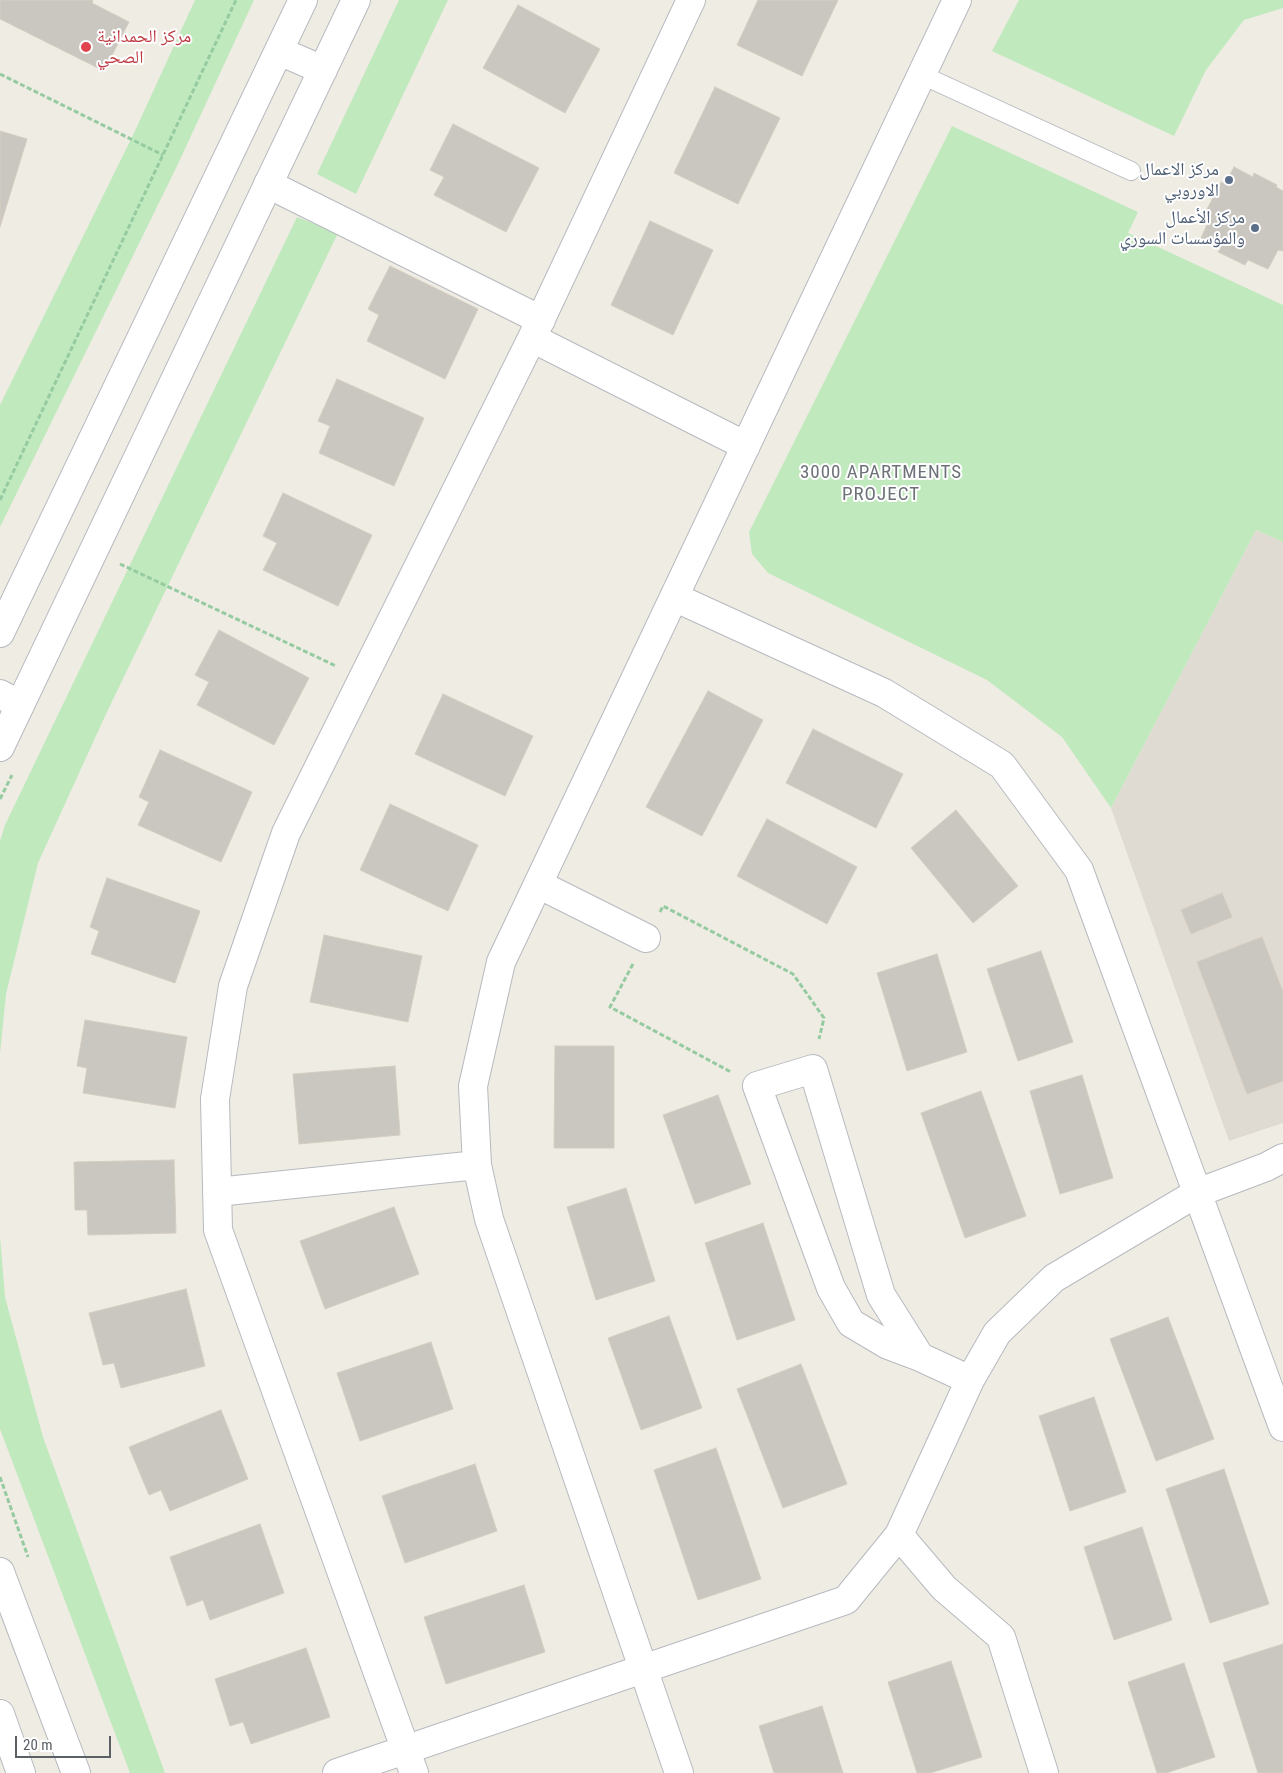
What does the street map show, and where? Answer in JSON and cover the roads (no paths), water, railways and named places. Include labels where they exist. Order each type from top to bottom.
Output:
[{"type":"street","points":[[0,633],[303,0]]},
{"type":"street","points":[[0,746],[10,699],[268,184],[356,0]]},
{"type":"street","points":[[410,1761],[218,1230],[215,1099],[233,986],[286,833],[536,329],[691,0]]},
{"type":"street","points":[[679,1773],[489,1219],[477,1165],[473,1086],[501,962],[957,0]]},
{"type":"street","points":[[279,51],[323,70]]},
{"type":"street","points":[[268,184],[536,329],[746,446]]},
{"type":"street","points":[[674,597],[884,693],[1002,765],[1079,870],[1283,1427]]},
{"type":"street","points":[[538,884],[646,938]]},
{"type":"street","points":[[920,1357],[881,1295],[813,1069],[756,1086],[831,1288],[850,1323],[888,1345],[920,1357],[970,1380]]},
{"type":"street","points":[[337,1773],[410,1761],[643,1668],[846,1600],[899,1535],[970,1380],[997,1332],[1054,1278],[1197,1193],[1266,1168],[1283,1158]]},
{"type":"street","points":[[217,1192],[477,1165]]},
{"type":"street","points":[[899,1535],[944,1588],[1001,1637],[1044,1773]]},
{"type":"street","points":[[0,1572],[76,1773]]},
{"type":"street","points":[[0,1714],[21,1773]]},
{"type":"lane","points":[[922,75],[1131,171]]},
{"type":"place","name":"مركز الحمدانية الصحي","points":[[86,47]]},
{"type":"place","name":"مركز الاعمال الاوروبي","points":[[1229,180]]},
{"type":"place","name":"مركز الأعمال والمؤسسات السوري","points":[[1255,228]]},
{"type":"district","name":"3000 APARTMENTS PROJECT","points":[[881,484]]}]
